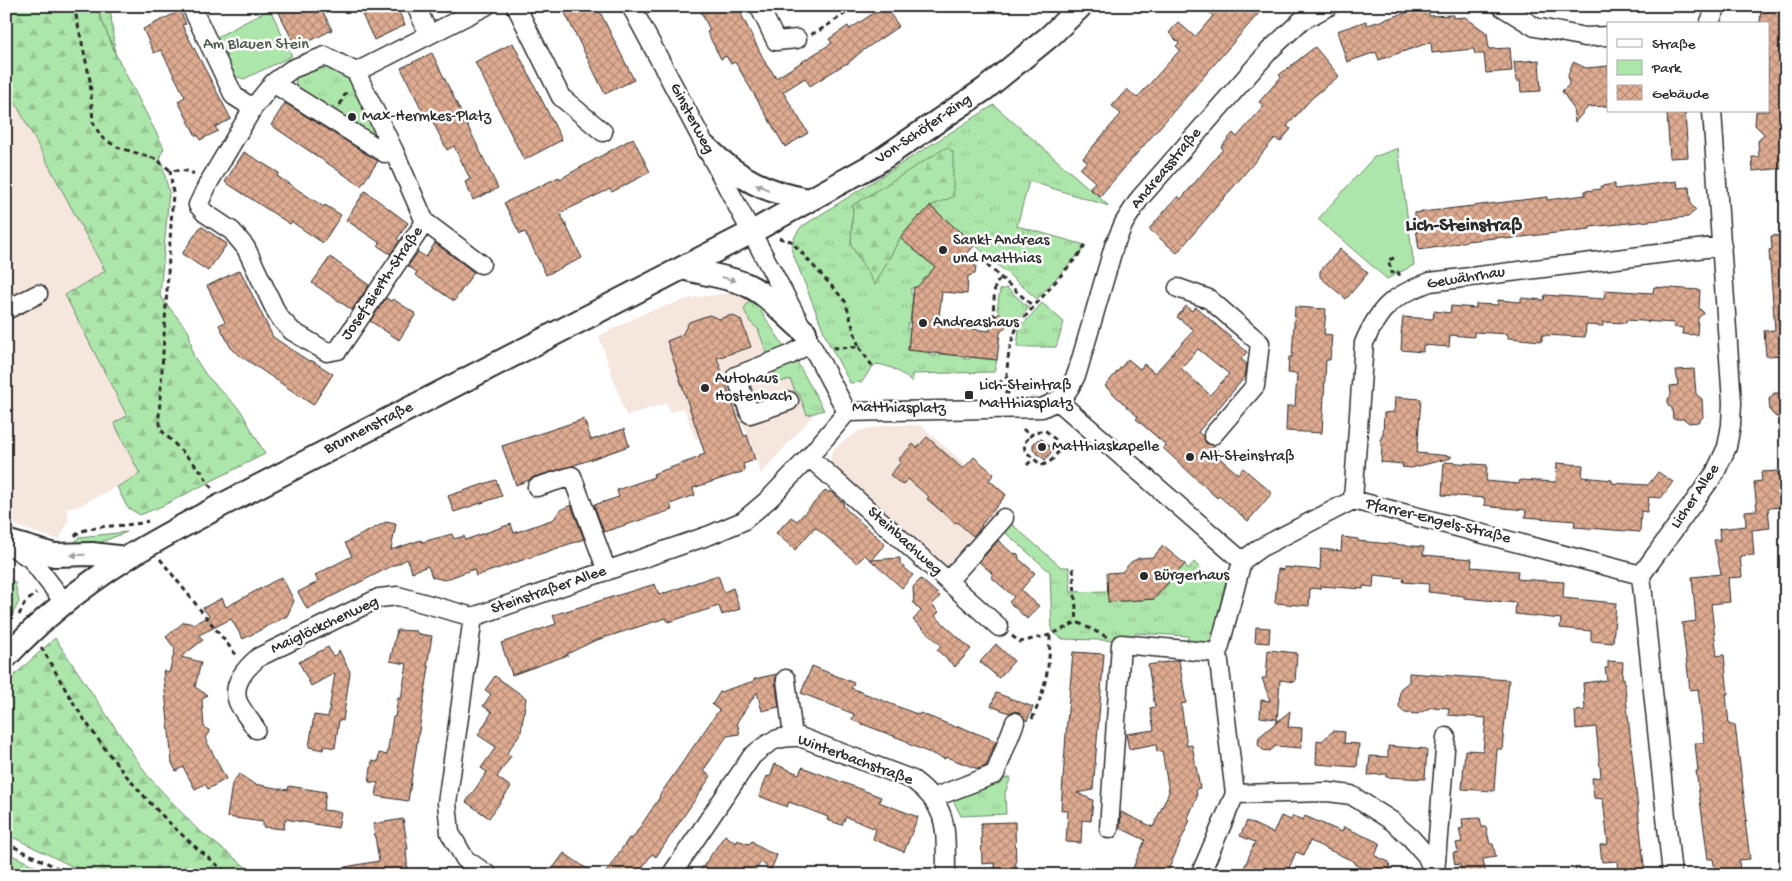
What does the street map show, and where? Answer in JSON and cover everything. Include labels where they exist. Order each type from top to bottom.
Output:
[{"type":"main road","name":"Von-Schöfer-Ring","points":[[752,232],[876,163],[985,89],[1050,36],[1081,6]]},
{"type":"main road","points":[[708,150],[730,168],[756,184],[785,196],[809,200]]},
{"type":"main road","name":"Brunnenstraße","points":[[6,656],[30,631],[64,602],[126,558],[220,506],[752,232]]},
{"type":"main road","points":[[682,268],[747,285],[762,294],[809,341]]},
{"type":"main road","points":[[6,542],[54,555],[92,554],[126,558]]},
{"type":"street","points":[[191,6],[234,96],[253,108],[273,84],[292,69],[325,56],[356,72],[394,151],[385,154],[273,84]]},
{"type":"street","points":[[416,6],[429,35]]},
{"type":"street","points":[[356,72],[486,6]]},
{"type":"street","points":[[516,6],[561,97],[603,132]]},
{"type":"street","name":"Ginsterweg","points":[[631,6],[752,232]]},
{"type":"street","points":[[758,6],[776,41],[797,39]]},
{"type":"street","name":"Andreasstraße","points":[[1058,401],[1071,388],[1114,246],[1124,224],[1140,198],[1270,50],[1301,21],[1329,6]]},
{"type":"street","points":[[1501,6],[1535,27],[1585,37],[1607,36]]},
{"type":"street","points":[[1710,22],[1718,6]]},
{"type":"street","name":"Josef-Bierth-Straße","points":[[253,108],[198,204],[205,213],[232,231],[246,248],[278,316],[292,331],[327,352],[338,350],[425,222]]},
{"type":"street","name":"Licher Allee","points":[[1641,574],[1715,473],[1727,447],[1731,425],[1732,402],[1712,112]]},
{"type":"street","name":"Josef-Bierth-Straße","points":[[394,151],[425,222],[481,264]]},
{"type":"street","name":"Matthiasplatz","points":[[752,232],[847,412],[1002,413],[1042,408],[1058,401]]},
{"type":"street","name":"Gewährhau","points":[[1353,500],[1364,343],[1373,322],[1389,302],[1406,291],[1430,282],[1722,246]]},
{"type":"street","points":[[1178,288],[1209,299],[1260,343],[1255,386],[1213,435]]},
{"type":"street","points":[[6,310],[38,294]]},
{"type":"street","points":[[790,401],[750,414],[736,376],[790,355],[809,341]]},
{"type":"street","points":[[1058,401],[1242,561],[1218,653],[1235,794],[1200,875]]},
{"type":"street","name":"Steinstraßer Allee","points":[[488,875],[465,859],[450,833],[447,803],[473,617],[710,536],[742,521],[769,499],[809,457],[847,412]]},
{"type":"street","name":"Steinbachweg","points":[[809,457],[999,627]]},
{"type":"street","points":[[537,487],[572,476],[607,571]]},
{"type":"street","name":"Pfarrer-Engels-Straße","points":[[1242,561],[1260,548],[1353,500],[1641,574]]},
{"type":"street","points":[[948,581],[1004,518]]},
{"type":"street","points":[[6,542],[31,559],[64,602]]},
{"type":"street","points":[[1641,574],[1672,875]]},
{"type":"street","name":"Maiglöckchenweg","points":[[246,668],[259,657],[379,598],[398,596],[473,617]]},
{"type":"street","points":[[1109,830],[1121,644],[1218,653]]},
{"type":"street","points":[[246,668],[236,689],[238,701],[256,729]]},
{"type":"street","points":[[786,679],[792,737]]},
{"type":"street","points":[[933,798],[995,774],[1015,722]]},
{"type":"street","name":"Winterbachstraße","points":[[671,875],[752,756],[781,736],[800,737],[913,780],[928,791],[938,804],[945,825],[946,875]]},
{"type":"street","points":[[1435,874],[1446,737]]},
{"type":"street","points":[[1235,794],[1328,792],[1351,795],[1392,821],[1411,838],[1426,855],[1435,874]]},
{"type":"path","points":[[74,6],[90,80],[93,122],[101,137],[117,148],[156,159],[170,170],[189,171],[209,182]]},
{"type":"path","points":[[797,39],[817,32],[857,6]]},
{"type":"path","points":[[332,120],[356,72]]},
{"type":"path","points":[[170,170],[173,193],[159,417],[161,430],[202,472],[213,491]]},
{"type":"path","points":[[752,232],[791,241],[846,301],[859,347],[873,367]]},
{"type":"path","points":[[1007,377],[1007,358],[1012,337],[1018,325],[1082,251],[1085,245]]},
{"type":"path","points":[[1394,258],[1388,260],[1392,273],[1397,270],[1406,291]]},
{"type":"path","points":[[980,260],[1034,306]]},
{"type":"path","points":[[996,317],[993,314],[995,285],[1001,278]]},
{"type":"path","points":[[809,341],[859,347]]},
{"type":"path","points":[[1007,377],[1014,380],[1016,385],[1012,392],[1007,393],[1000,389],[1002,379],[1007,377]]},
{"type":"path","points":[[1023,429],[1030,436]]},
{"type":"path","points":[[1045,430],[1060,444],[1059,452],[1048,464],[1040,465],[1025,451],[1024,443],[1030,436],[1035,432],[1045,430]]},
{"type":"path","points":[[1027,465],[1033,458]]},
{"type":"path","points":[[149,545],[246,668]]},
{"type":"path","points":[[1072,568],[1077,622]]},
{"type":"path","points":[[999,627],[1020,642],[1050,635],[1077,622]]},
{"type":"path","points":[[1077,622],[1121,644]]},
{"type":"path","points":[[30,631],[78,710],[124,773],[165,819],[205,856],[230,875]]},
{"type":"path","points":[[6,843],[72,875]]},
{"type":"shaded area","points":[[6,85],[105,271],[65,295],[127,416],[114,423],[140,474],[79,506],[67,508],[68,522],[59,540],[24,529],[6,520]]},
{"type":"shaded area","points":[[729,293],[746,298],[758,308],[815,393],[818,405],[813,415],[761,474],[743,423],[695,439],[684,408],[670,413],[667,403],[626,416],[599,336],[647,312],[691,298]]},
{"type":"shaded area","points":[[887,425],[920,425],[966,465],[974,457],[994,474],[990,479],[1008,494],[995,509],[1000,514],[949,571],[834,467],[830,459],[832,451],[861,430]]},
{"type":"green space","points":[[6,6],[96,6],[115,53],[164,148],[160,156],[169,192],[160,296],[189,332],[193,355],[206,375],[241,411],[265,454],[162,506],[140,515],[127,507],[117,487],[140,474],[114,423],[127,416],[65,295],[105,271],[6,85]]},
{"type":"green space","points":[[96,6],[110,6],[115,53]]},
{"type":"green space","name":"Am Blauen Stein","points":[[270,9],[292,56],[244,79],[235,76],[217,37]]},
{"type":"green space","name":"Max-Hermkes-Platz","points":[[318,64],[349,76],[379,143],[295,91],[296,74]]},
{"type":"green space","points":[[994,105],[1109,206],[1029,181],[1017,226],[1085,245],[1082,251],[1037,299],[930,206],[872,195],[853,205],[851,245],[875,284],[900,238],[935,267],[922,282],[921,288],[911,288],[911,294],[913,294],[910,323],[908,323],[907,329],[910,329],[908,350],[929,352],[929,355],[935,356],[935,353],[964,356],[964,359],[970,359],[970,357],[997,360],[994,372],[912,374],[912,382],[896,370],[876,364],[862,382],[850,383],[828,342],[791,249],[795,236],[801,227]]},
{"type":"green space","points":[[947,147],[953,152],[953,197],[930,206],[919,216],[900,238],[875,285],[851,245],[853,205]]},
{"type":"green space","points":[[1398,148],[1414,265],[1387,279],[1318,219],[1374,157]]},
{"type":"green space","points":[[1007,288],[1029,308],[1011,327],[1009,326],[1011,323],[997,310],[1000,290]]},
{"type":"green space","points":[[750,299],[759,307],[786,349],[768,356],[758,329],[750,322],[744,309]]},
{"type":"green space","points":[[1042,303],[1064,322],[1056,347],[1017,347],[1019,329]]},
{"type":"green space","points":[[797,362],[824,410],[807,415],[799,394],[795,391],[790,379],[778,383],[774,371]]},
{"type":"green space","points":[[1007,520],[1061,567],[1069,567],[1071,592],[1108,591],[1109,602],[1154,599],[1185,564],[1188,569],[1194,562],[1210,578],[1215,577],[1226,580],[1212,640],[1202,648],[1188,648],[1188,636],[1135,633],[1133,641],[1063,639],[1052,632],[1050,572],[1000,528]]},
{"type":"green space","points":[[127,532],[86,548],[75,549],[75,542],[79,537]]},
{"type":"green space","points":[[6,575],[15,583],[19,602],[6,622]]},
{"type":"green space","points":[[55,638],[147,775],[196,828],[256,875],[90,875],[6,834],[6,683]]},
{"type":"green space","points":[[1011,777],[1005,793],[1006,814],[961,816],[951,796],[961,790]]},
{"type":"green space","points":[[6,852],[53,875],[6,875]]},
{"type":"building","points":[[276,6],[320,6],[332,30],[296,48]]},
{"type":"building","points":[[358,6],[396,6],[405,25],[374,40]]},
{"type":"building","points":[[578,6],[597,6],[634,80],[605,94],[565,13]]},
{"type":"building","points":[[698,6],[737,6],[768,68],[776,78],[832,43],[829,39],[848,26],[850,29],[884,6],[899,26],[847,64],[810,86],[805,78],[783,92],[808,133],[785,147],[735,62],[731,64],[726,56],[721,59],[707,32],[710,30]]},
{"type":"building","points":[[1202,6],[1265,6],[1100,196],[1089,188],[1095,182],[1080,169],[1087,161],[1083,158],[1121,114],[1112,106],[1127,89],[1137,98],[1180,50],[1176,46],[1179,43],[1169,33],[1178,22],[1195,37],[1213,16]]},
{"type":"building","points":[[1413,6],[1429,6],[1429,16],[1453,15],[1453,18],[1465,17],[1487,33],[1489,49],[1510,48],[1512,71],[1486,73],[1484,54],[1475,54],[1474,49],[1432,53],[1431,42],[1379,60],[1376,52],[1347,62],[1337,31],[1366,21],[1368,25],[1414,10]]},
{"type":"building","points":[[1761,6],[1786,6],[1786,45],[1779,45],[1781,74],[1786,74],[1786,168],[1753,171],[1752,157],[1759,157],[1758,141],[1764,134],[1755,125],[1756,112],[1770,112],[1770,22],[1760,22]]},
{"type":"building","points":[[180,11],[186,24],[182,25],[231,119],[215,127],[218,131],[200,140],[198,135],[196,136],[178,101],[185,97],[161,50],[154,53],[143,29]]},
{"type":"building","points":[[513,43],[562,140],[524,160],[475,62]]},
{"type":"building","points":[[1315,47],[1339,76],[1312,98],[1287,126],[1291,129],[1280,142],[1275,138],[1177,253],[1149,229],[1178,196],[1181,199],[1223,149],[1221,147],[1233,133],[1237,137],[1264,106],[1259,102],[1281,77],[1279,75]]},
{"type":"building","points":[[432,53],[498,188],[473,200],[465,182],[470,179],[454,146],[447,150],[428,112],[424,114],[401,68]]},
{"type":"building","points":[[1539,60],[1541,91],[1521,92],[1520,81],[1516,81],[1514,62]]},
{"type":"building","points":[[1573,62],[1586,68],[1607,66],[1607,106],[1588,107],[1575,122],[1573,108],[1562,91],[1569,85],[1568,75]]},
{"type":"building","points":[[285,103],[378,161],[361,186],[271,125]]},
{"type":"building","points":[[1685,113],[1688,157],[1670,158],[1667,114]]},
{"type":"building","points":[[633,138],[650,172],[612,192],[610,189],[560,213],[582,258],[546,275],[525,232],[520,234],[504,203],[559,177],[560,179]]},
{"type":"building","points":[[244,152],[279,173],[277,176],[324,207],[325,205],[341,215],[323,243],[225,182]]},
{"type":"building","points":[[1677,181],[1678,188],[1689,187],[1691,205],[1696,210],[1688,217],[1590,227],[1590,229],[1505,239],[1504,237],[1467,241],[1419,250],[1414,213],[1547,197],[1547,200],[1585,195],[1585,191],[1601,189],[1601,186],[1615,184],[1615,189]]},
{"type":"building","points":[[365,191],[408,223],[397,239],[400,241],[390,254],[378,246],[380,243],[346,220]]},
{"type":"building","points":[[930,206],[975,245],[965,256],[976,266],[975,274],[968,276],[967,294],[942,292],[938,325],[990,331],[990,323],[999,313],[1010,322],[1000,333],[997,360],[908,350],[914,287],[917,287],[935,267],[900,238]]},
{"type":"building","points":[[201,226],[227,244],[208,271],[182,254]]},
{"type":"building","points":[[1786,235],[1786,355],[1766,356],[1764,331],[1775,330],[1769,250],[1772,249],[1771,236]]},
{"type":"building","points":[[435,243],[474,272],[454,301],[415,275],[417,272],[408,266],[418,252],[426,257]]},
{"type":"building","points":[[1340,249],[1368,273],[1346,299],[1320,277],[1320,271]]},
{"type":"building","points":[[330,257],[369,285],[352,310],[312,283]]},
{"type":"building","points":[[240,270],[273,337],[310,362],[311,360],[333,374],[313,405],[232,350],[219,325],[225,322],[207,286]]},
{"type":"building","points":[[1654,287],[1700,290],[1699,308],[1704,313],[1698,318],[1697,335],[1682,334],[1683,328],[1673,327],[1674,323],[1626,320],[1626,323],[1603,322],[1603,326],[1586,325],[1585,337],[1542,335],[1542,341],[1508,338],[1508,334],[1474,332],[1474,337],[1450,335],[1449,347],[1423,345],[1423,352],[1401,350],[1403,317],[1433,319],[1434,311],[1450,313],[1451,306],[1476,308],[1476,304],[1498,305],[1498,300],[1521,302],[1521,298],[1544,300],[1545,295],[1604,299],[1605,290],[1653,293]]},
{"type":"building","points":[[386,298],[391,301],[393,299],[416,314],[399,340],[370,321]]},
{"type":"building","points":[[1186,306],[1192,311],[1196,307],[1247,352],[1241,359],[1247,364],[1245,377],[1198,432],[1203,436],[1206,443],[1213,445],[1218,450],[1215,454],[1238,474],[1243,468],[1272,493],[1248,521],[1219,496],[1217,498],[1163,448],[1166,445],[1136,419],[1138,417],[1105,386],[1128,359],[1140,369],[1144,364],[1155,373],[1194,330],[1177,317]],"holes":[[[1198,349],[1229,374],[1210,395],[1181,368]]]},
{"type":"building","points":[[1295,307],[1326,309],[1324,334],[1332,335],[1330,360],[1326,360],[1322,433],[1286,431],[1287,406],[1295,406],[1297,374],[1288,373],[1289,357],[1292,357]]},
{"type":"building","points":[[709,315],[719,319],[732,315],[741,320],[751,347],[717,358],[744,436],[747,435],[755,460],[743,464],[745,471],[693,488],[695,495],[670,504],[672,510],[604,532],[594,505],[619,497],[617,490],[654,477],[653,474],[705,454],[667,341],[682,335],[689,322]]},
{"type":"building","points":[[1694,369],[1696,394],[1702,399],[1703,417],[1698,422],[1689,423],[1684,419],[1673,419],[1672,408],[1668,405],[1668,399],[1671,395],[1670,386],[1678,385],[1676,370]]},
{"type":"building","points":[[1774,393],[1786,393],[1786,416],[1776,417],[1770,411],[1769,399]]},
{"type":"building","points":[[1395,397],[1421,399],[1417,453],[1451,456],[1451,458],[1411,468],[1402,467],[1403,464],[1381,462],[1382,445],[1380,440],[1383,434],[1384,413],[1394,412]]},
{"type":"building","points":[[584,419],[591,440],[624,429],[629,446],[534,477],[516,485],[502,446]]},
{"type":"building","points":[[927,437],[963,469],[974,457],[994,474],[989,480],[1006,495],[973,536],[927,499],[929,497],[908,479],[902,485],[890,475],[901,462],[898,460],[913,444],[917,448]]},
{"type":"building","name":"Matthiaskapelle","points":[[1042,439],[1053,450],[1045,460],[1033,450],[1033,444],[1037,440]]},
{"type":"building","points":[[1444,462],[1487,465],[1486,481],[1519,484],[1520,480],[1556,482],[1557,463],[1583,465],[1582,477],[1612,480],[1612,483],[1648,485],[1658,472],[1673,482],[1661,498],[1649,497],[1647,512],[1641,511],[1640,532],[1574,527],[1575,521],[1525,517],[1526,510],[1484,505],[1485,498],[1442,495]]},
{"type":"building","points":[[1778,471],[1779,479],[1784,479],[1786,507],[1768,508],[1770,528],[1752,530],[1754,555],[1740,556],[1742,577],[1728,578],[1730,602],[1711,604],[1717,656],[1724,655],[1729,725],[1735,725],[1750,859],[1739,860],[1740,875],[1716,875],[1713,859],[1708,859],[1696,771],[1698,771],[1695,743],[1704,743],[1698,689],[1690,690],[1682,623],[1696,621],[1692,577],[1721,574],[1714,540],[1720,540],[1719,529],[1746,526],[1745,511],[1757,510],[1754,482],[1762,481],[1761,472]]},
{"type":"building","points":[[496,480],[502,496],[454,512],[448,496]]},
{"type":"building","points":[[826,490],[829,493],[830,491],[844,504],[847,510],[885,544],[871,560],[900,558],[900,564],[913,575],[902,588],[865,555],[857,563],[815,527],[795,550],[776,533],[791,517],[797,521]]},
{"type":"building","points":[[571,505],[584,539],[476,576],[474,569],[444,580],[432,577],[428,566],[412,572],[407,559],[307,609],[298,592],[318,582],[315,575],[352,556],[345,543],[386,522],[396,524],[391,550],[421,540],[422,542],[452,534],[454,539],[464,536],[465,540],[511,524],[514,533],[554,519],[560,510]]},
{"type":"building","points":[[1342,537],[1358,539],[1358,541],[1424,547],[1423,555],[1472,559],[1471,567],[1518,571],[1517,579],[1564,582],[1563,598],[1616,603],[1613,643],[1591,641],[1591,631],[1560,628],[1561,619],[1515,614],[1516,603],[1428,592],[1429,584],[1403,582],[1404,578],[1374,575],[1373,587],[1363,586],[1363,589],[1320,586],[1320,589],[1310,588],[1309,606],[1275,603],[1278,569],[1284,570],[1284,567],[1320,570],[1321,549],[1341,551]]},
{"type":"building","points":[[998,540],[1012,553],[1018,554],[1019,559],[1035,573],[1021,590],[1039,606],[1027,619],[1009,602],[1014,597],[991,577],[993,574],[979,562]]},
{"type":"building","points":[[1163,546],[1185,564],[1154,599],[1108,602],[1107,573],[1122,572],[1131,562],[1139,558],[1153,557]]},
{"type":"building","points":[[718,575],[724,592],[733,588],[740,609],[722,615],[719,606],[668,622],[666,618],[594,641],[568,655],[512,675],[501,643],[556,624],[553,615],[655,584],[659,595]]},
{"type":"building","points":[[282,577],[294,601],[287,616],[243,639],[231,619],[199,635],[203,640],[181,657],[201,662],[195,687],[207,695],[202,700],[204,727],[210,731],[205,738],[226,779],[208,789],[205,784],[195,789],[183,767],[176,771],[172,763],[163,671],[169,673],[175,649],[166,637],[184,622],[194,624],[209,616],[203,608],[222,598],[226,607]]},
{"type":"building","points":[[921,579],[940,596],[932,605],[939,612],[935,616],[971,649],[955,667],[937,650],[941,645],[913,620],[921,611],[914,604],[913,587]]},
{"type":"building","points":[[1256,627],[1270,628],[1269,643],[1255,642]]},
{"type":"building","points":[[397,630],[416,631],[418,634],[432,636],[408,801],[376,796],[378,783],[369,782],[372,761],[378,762],[379,753],[387,755],[393,717],[395,717],[398,698],[401,698],[407,664],[390,661]]},
{"type":"building","points":[[996,644],[1014,661],[999,678],[980,662]]},
{"type":"building","points":[[328,647],[333,656],[338,654],[339,650],[350,672],[343,721],[339,720],[335,748],[324,746],[323,750],[309,747],[314,715],[328,717],[335,673],[311,686],[299,662]]},
{"type":"building","points":[[1268,650],[1297,653],[1295,682],[1280,680],[1277,721],[1276,719],[1260,717],[1261,700],[1270,701],[1262,678],[1266,678]]},
{"type":"building","points":[[1073,652],[1104,654],[1093,790],[1077,793],[1093,800],[1091,821],[1082,820],[1081,843],[1066,842],[1068,811],[1061,810]]},
{"type":"building","points":[[1179,660],[1186,703],[1181,704],[1187,746],[1192,745],[1200,788],[1196,789],[1197,797],[1188,818],[1190,820],[1166,875],[1130,875],[1145,840],[1120,828],[1121,812],[1153,827],[1169,792],[1162,751],[1157,752],[1156,744],[1129,749],[1126,734],[1154,730],[1150,708],[1155,707],[1148,665]]},
{"type":"building","points":[[1608,661],[1623,662],[1622,679],[1624,678],[1645,875],[1618,875],[1617,861],[1602,862],[1600,845],[1608,844],[1603,799],[1594,798],[1592,778],[1601,777],[1596,727],[1576,729],[1575,711],[1585,710],[1583,683],[1607,680],[1605,668],[1608,668]]},
{"type":"building","points":[[812,666],[854,683],[851,688],[919,715],[920,713],[996,741],[986,766],[978,769],[946,757],[945,759],[908,744],[909,742],[852,720],[854,714],[801,693]]},
{"type":"building","points":[[1409,673],[1509,680],[1502,749],[1497,749],[1494,791],[1462,789],[1465,750],[1483,751],[1486,718],[1448,715],[1449,708],[1432,707],[1417,714],[1405,713],[1399,708],[1400,689],[1409,682]]},
{"type":"building","points":[[777,674],[775,680],[779,707],[762,711],[757,692],[737,722],[740,734],[727,736],[703,771],[711,776],[656,857],[652,854],[637,875],[604,875],[629,838],[632,839],[659,796],[719,710],[712,705],[720,692],[754,681],[754,679]]},
{"type":"building","points":[[495,676],[526,698],[521,732],[507,753],[511,756],[497,777],[511,787],[489,818],[466,802],[487,772],[481,768],[496,747],[478,735],[492,712],[483,706],[491,694],[485,690]]},
{"type":"building","points":[[996,693],[1033,707],[1027,721],[1019,712],[1009,713],[991,706]]},
{"type":"building","points":[[1290,711],[1288,727],[1302,728],[1301,748],[1276,746],[1270,751],[1263,750],[1258,745],[1259,737]]},
{"type":"building","points":[[1333,731],[1345,732],[1344,743],[1359,744],[1357,767],[1316,764],[1317,740],[1322,741]]},
{"type":"building","points":[[1388,746],[1427,749],[1425,779],[1386,777],[1386,774],[1368,775],[1370,756],[1388,757]]},
{"type":"building","points":[[775,764],[799,774],[802,767],[881,797],[879,802],[918,817],[904,852],[873,839],[876,829],[846,817],[842,825],[827,820],[828,817],[789,802],[787,807],[759,796],[767,776],[770,777]]},
{"type":"building","points":[[239,774],[254,784],[288,790],[289,786],[326,792],[323,810],[341,812],[338,828],[285,819],[284,829],[263,827],[263,822],[227,817],[232,784]]},
{"type":"building","points":[[1281,816],[1291,820],[1293,816],[1303,820],[1305,816],[1342,832],[1344,827],[1380,843],[1375,856],[1389,862],[1391,873],[1369,875],[1368,871],[1354,864],[1355,862],[1310,841],[1304,855],[1296,852],[1286,875],[1241,875],[1255,842],[1240,836],[1247,821],[1273,833]]},
{"type":"building","points":[[1480,818],[1482,827],[1486,827],[1490,844],[1493,844],[1496,857],[1483,859],[1486,875],[1462,875],[1460,864],[1455,865],[1453,853],[1458,852],[1456,843],[1462,842],[1459,829],[1463,828],[1462,819]]},
{"type":"building","points":[[403,819],[408,849],[406,849],[408,875],[346,875],[345,867],[379,861],[373,824]]},
{"type":"building","points":[[1015,822],[1016,875],[995,875],[995,863],[982,864],[981,823]]},
{"type":"building","points":[[725,835],[736,843],[737,840],[749,844],[752,841],[764,850],[777,855],[771,870],[761,862],[752,875],[697,875]]},
{"type":"building","points":[[564,853],[596,875],[548,875]]},
{"type":"place","name":"Max-Hermkes-Platz","points":[[352,117]]},
{"type":"place","name":"Sankt Andreas und Matthias","points":[[943,250]]},
{"type":"place","name":"Andreashaus","points":[[923,323]]},
{"type":"place","name":"Autohaus Hostenbach","points":[[705,388]]},
{"type":"place","name":"Lich-Steintraß Matthiasplatz","points":[[969,395]]},
{"type":"place","name":"Matthiaskapelle","points":[[1042,447]]},
{"type":"place","name":"Alt-Steinstraß","points":[[1190,457]]},
{"type":"place","name":"Bürgerhaus","points":[[1144,576]]},
{"type":"district","name":"Lich-Steinstraß","points":[[1464,226]]}]
